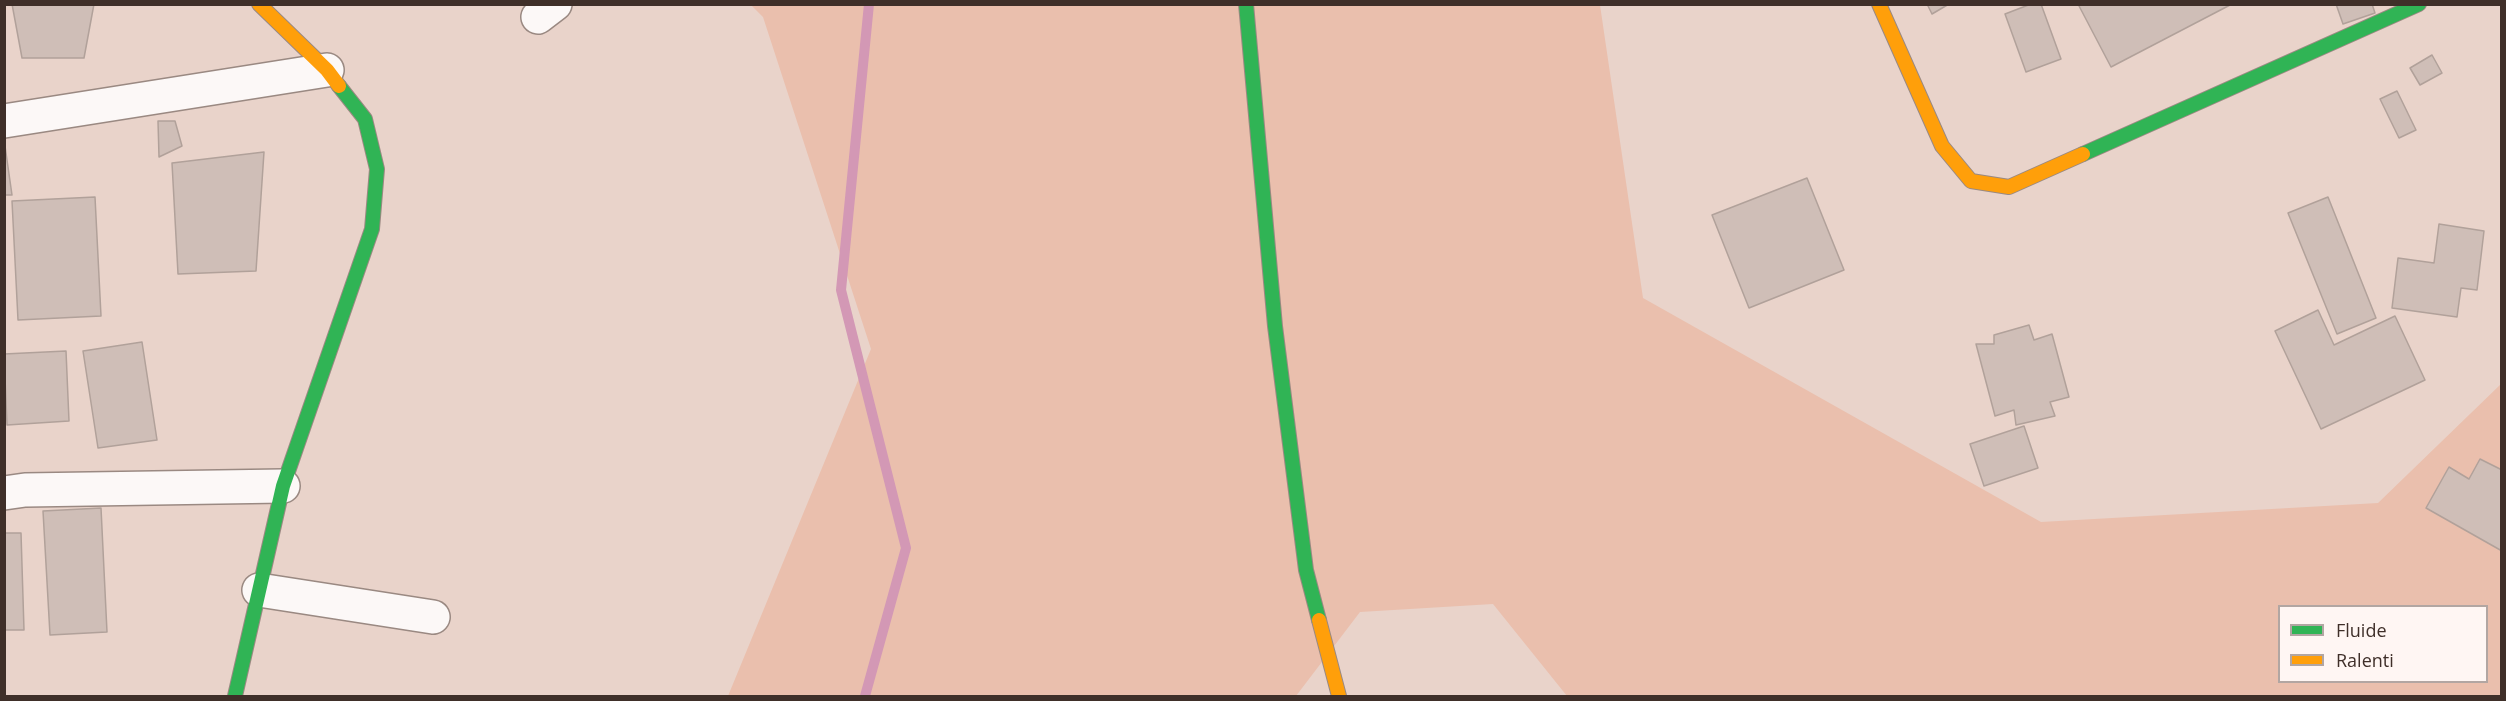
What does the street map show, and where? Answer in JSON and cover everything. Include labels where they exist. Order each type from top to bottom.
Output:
[{"type":"street","points":[[235,696],[283,486],[372,229],[377,169],[365,119],[327,70],[259,4]]},
{"type":"street","points":[[1246,4],[1275,326],[1306,570],[1339,696]]},
{"type":"street","points":[[1879,4],[1942,146],[1971,181],[2008,187],[2419,4]]},
{"type":"street","points":[[4,121],[327,70]]},
{"type":"street","points":[[4,493],[25,490],[283,486]]},
{"type":"street","points":[[259,590],[433,617]]},
{"type":"shaded area","points":[[751,5],[1600,5],[1643,298],[2041,522],[2378,503],[2501,384],[2501,696],[1567,696],[1493,604],[1360,612],[1296,696],[728,696],[871,349],[763,17]]},
{"type":"building","points":[[12,4],[94,4],[84,58],[22,58]]},
{"type":"building","points":[[1927,4],[1949,4],[1932,14]]},
{"type":"building","points":[[2031,4],[2041,4],[2061,59],[2026,72],[2005,14]]},
{"type":"building","points":[[2078,4],[2232,4],[2111,67]]},
{"type":"building","points":[[2336,4],[2372,4],[2375,13],[2343,24]]},
{"type":"building","points":[[2432,55],[2442,73],[2420,85],[2410,68]]},
{"type":"building","points":[[2397,91],[2416,130],[2399,138],[2380,99]]},
{"type":"building","points":[[158,121],[175,121],[182,146],[159,157]]},
{"type":"building","points":[[4,139],[12,195],[4,195]]},
{"type":"building","points":[[264,152],[256,271],[178,274],[172,163]]},
{"type":"building","points":[[1807,178],[1844,270],[1749,308],[1712,215]]},
{"type":"building","points":[[95,197],[101,316],[18,320],[12,201]]},
{"type":"building","points":[[2328,197],[2376,318],[2337,334],[2288,213]]},
{"type":"building","points":[[2439,224],[2484,231],[2477,290],[2461,288],[2457,317],[2392,308],[2398,258],[2434,263]]},
{"type":"building","points":[[2318,310],[2334,345],[2395,316],[2425,380],[2321,429],[2275,331]]},
{"type":"building","points":[[2029,325],[2034,340],[2052,334],[2069,397],[2050,402],[2055,416],[2016,425],[2014,410],[1995,416],[1976,344],[1994,344],[1994,335]]},
{"type":"building","points":[[142,342],[157,440],[98,448],[83,351]]},
{"type":"building","points":[[66,351],[69,421],[7,425],[4,354]]},
{"type":"building","points":[[2024,426],[2038,468],[1984,486],[1970,444]]},
{"type":"building","points":[[2480,459],[2502,470],[2502,551],[2426,508],[2449,467],[2469,479]]},
{"type":"building","points":[[101,508],[107,632],[50,635],[43,511]]},
{"type":"building","points":[[4,533],[21,533],[24,630],[4,630]]},
{"type":"waterway","points":[[865,696],[906,548],[841,290],[869,4]]},
{"type":"traffic: fast","points":[[1246,4],[1275,326],[1306,570],[1319,620]]},
{"type":"traffic: fast","points":[[2083,154],[2419,4]]},
{"type":"traffic: fast","points":[[235,696],[283,486],[372,229],[377,169],[365,119],[339,86]]},
{"type":"traffic: slow","points":[[259,4],[327,70],[339,86]]},
{"type":"traffic: slow","points":[[1879,4],[1942,146],[1971,181],[2009,187],[2083,154]]},
{"type":"traffic: slow","points":[[1319,620],[1339,696]]}]
